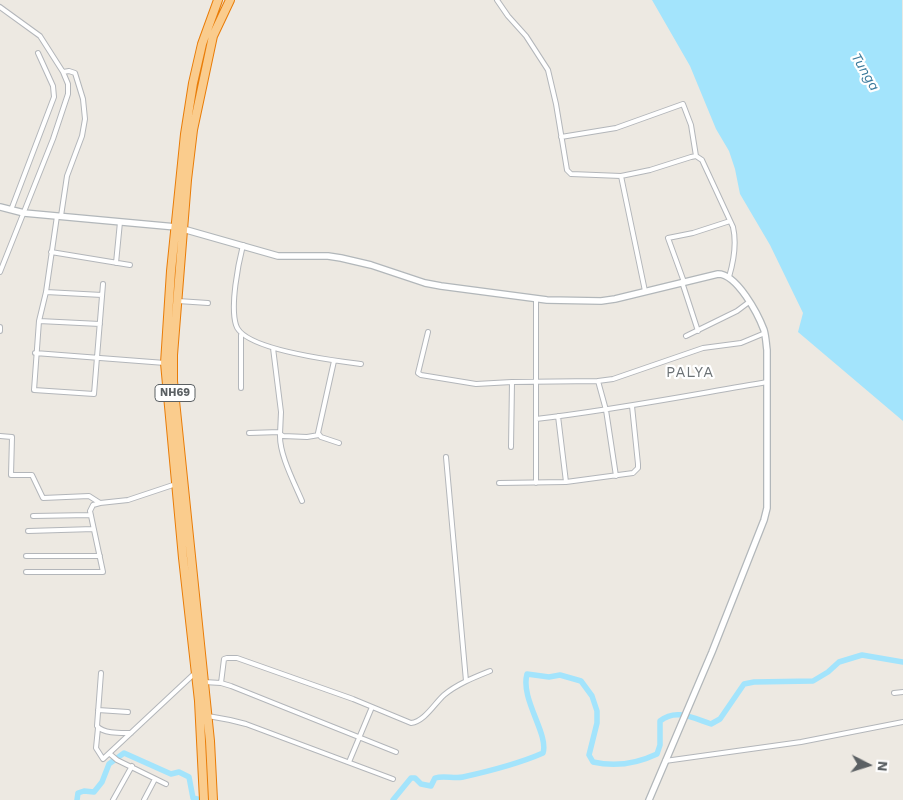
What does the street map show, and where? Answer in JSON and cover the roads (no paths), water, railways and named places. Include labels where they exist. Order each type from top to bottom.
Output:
[{"type":"highway","name":"NH69","points":[[204,800],[200,682],[173,356],[178,301],[185,134],[193,84],[218,0]]},
{"type":"highway","name":"NH69","points":[[209,35],[230,0]]},
{"type":"highway","name":"NH69","points":[[180,228],[165,363],[195,673],[200,682],[207,716],[213,800]]},
{"type":"street","points":[[497,0],[526,36],[548,70],[568,172],[571,174],[621,176],[650,170],[696,156]]},
{"type":"street","points":[[0,7],[40,36],[63,72],[68,84],[66,102],[18,211]]},
{"type":"street","points":[[0,272],[54,97],[53,86],[38,53]]},
{"type":"street","points":[[63,72],[75,73],[83,100],[84,119],[82,136],[67,176],[51,252],[46,292],[38,321],[33,390],[94,394],[103,284]]},
{"type":"street","points":[[561,137],[616,128],[683,104],[691,125],[696,156],[702,160],[735,236],[735,252],[729,277]]},
{"type":"street","points":[[621,176],[645,291]]},
{"type":"street","points":[[0,206],[18,211],[180,228],[278,256],[328,256],[341,258],[371,265],[424,283],[536,298],[601,301],[718,274],[734,280],[749,302],[765,333],[768,382],[767,508],[712,652],[649,800]]},
{"type":"street","points":[[698,331],[669,237],[693,233],[730,221]]},
{"type":"street","points":[[116,263],[120,222]]},
{"type":"street","points":[[241,388],[241,335],[236,326],[235,307],[237,269],[243,245]]},
{"type":"street","points":[[51,252],[130,265]]},
{"type":"street","points":[[46,292],[102,295]]},
{"type":"street","points":[[536,298],[536,483]]},
{"type":"street","points":[[178,301],[208,303]]},
{"type":"street","points":[[686,336],[737,311],[749,302]]},
{"type":"street","points":[[38,321],[100,324]]},
{"type":"street","points":[[428,332],[418,373],[476,384],[598,381],[621,377],[703,348],[738,344],[765,333]]},
{"type":"street","points":[[241,335],[289,353],[361,364]]},
{"type":"street","points":[[273,348],[281,412],[281,445],[302,501]]},
{"type":"street","points":[[35,353],[165,363]]},
{"type":"street","points":[[319,435],[317,429],[334,361]]},
{"type":"street","points":[[598,381],[606,410],[616,476]]},
{"type":"street","points":[[511,447],[512,382]]},
{"type":"street","points":[[536,419],[632,406],[674,397],[768,382]]},
{"type":"street","points":[[499,483],[566,482],[633,474],[638,468],[632,406]]},
{"type":"street","points":[[558,416],[566,482]]},
{"type":"street","points":[[249,433],[280,433],[282,436],[307,437],[319,435],[338,444]]},
{"type":"street","points":[[0,436],[12,438],[11,475],[32,475],[43,498],[89,496],[100,503]]},
{"type":"street","points":[[446,456],[466,681]]},
{"type":"street","points":[[26,572],[103,572],[91,508],[100,503],[128,500],[176,484]]},
{"type":"street","points":[[33,516],[91,515]]},
{"type":"street","points":[[28,531],[94,530]]},
{"type":"street","points":[[26,556],[100,556]]},
{"type":"street","points":[[221,683],[224,659],[237,658],[372,707],[407,722],[417,722],[446,693],[466,681],[490,671]]},
{"type":"street","points":[[101,673],[96,741],[98,752],[103,759],[114,757],[166,784]]},
{"type":"street","points":[[114,757],[131,734],[195,673]]},
{"type":"street","points":[[200,682],[221,683],[244,690],[396,752]]},
{"type":"street","points":[[894,693],[903,692]]},
{"type":"street","points":[[349,762],[372,707]]},
{"type":"street","points":[[98,710],[128,712]]},
{"type":"street","points":[[207,716],[246,724],[311,750],[393,779]]},
{"type":"street","points":[[664,761],[801,742],[903,722]]},
{"type":"street","points":[[98,728],[104,731],[131,734]]},
{"type":"street","points":[[113,800],[132,766]]},
{"type":"street","points":[[144,800],[155,779]]},
{"type":"water","name":"Tunga","points":[[652,0],[902,0],[903,421],[798,332],[803,313],[770,245],[740,194],[729,151],[716,129],[690,66]]},
{"type":"waterway","points":[[393,800],[411,778],[415,778],[421,784],[431,786],[435,778],[473,775],[514,764],[543,753],[542,736],[527,694],[527,674],[549,677],[560,675],[581,681],[592,696],[597,711],[597,723],[589,755],[593,762],[617,764],[633,762],[657,754],[660,745],[660,721],[666,717],[685,715],[711,724],[720,719],[744,684],[754,682],[813,681],[828,672],[839,662],[862,655],[903,662]]},
{"type":"waterway","points":[[77,800],[78,793],[84,791],[94,792],[102,782],[109,764],[124,753],[171,774],[179,772],[189,777],[193,798],[201,800]]},
{"type":"district","name":"PALYA","points":[[690,373]]}]
